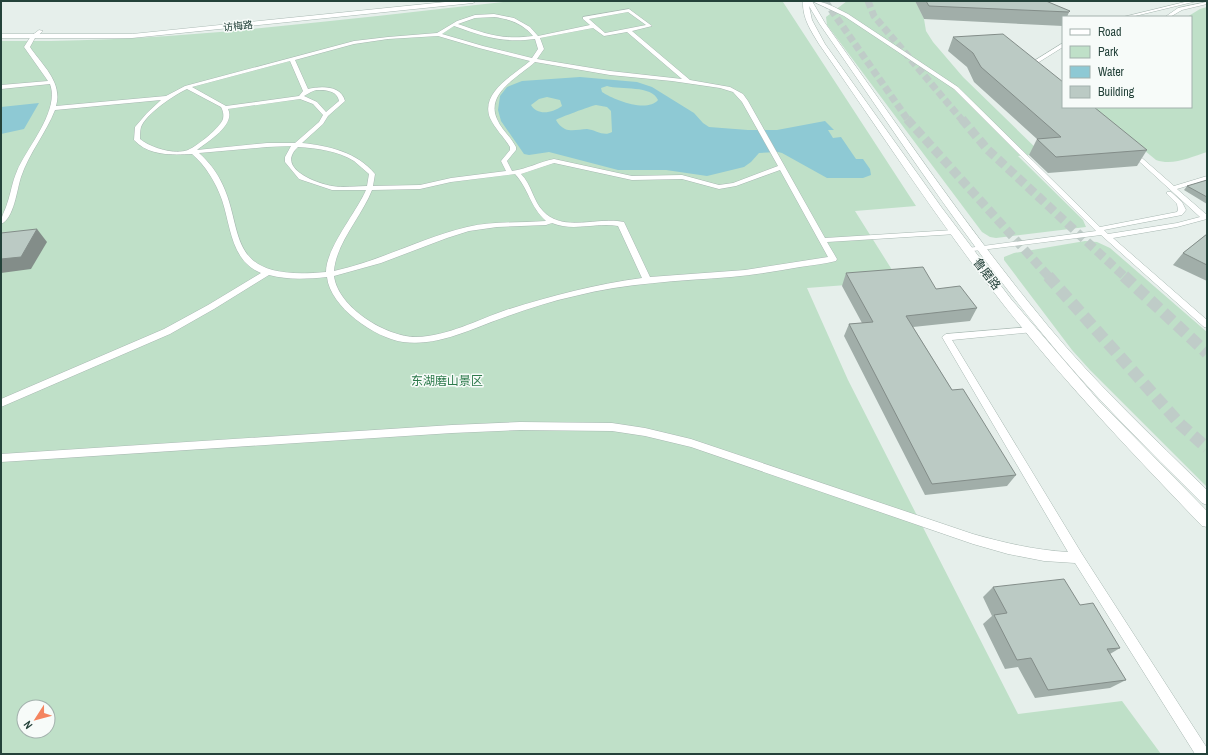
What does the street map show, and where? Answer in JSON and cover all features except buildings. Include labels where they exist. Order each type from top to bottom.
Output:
[{"type":"street","name":"访梅路","points":[[1,31],[114,31],[210,27],[424,1]]},
{"type":"street","name":"访梅路","points":[[1,36],[112,37],[473,1]]},
{"type":"street","name":"鲁磨路","points":[[807,1],[805,14],[817,36],[850,81],[953,232],[1030,330],[1075,383],[1207,522]]},
{"type":"street","points":[[807,1],[982,248],[1045,330],[1126,419],[1207,499]]},
{"type":"lane","points":[[814,1],[831,7],[846,15],[956,88],[1102,233],[1207,325]]},
{"type":"lane","points":[[1129,16],[1194,1]]},
{"type":"lane","points":[[1169,16],[1180,9],[1207,2]]},
{"type":"lane","points":[[629,10],[650,26],[604,35],[594,26],[585,18],[629,10]]},
{"type":"lane","points":[[1145,12],[1156,16]]},
{"type":"lane","points":[[438,34],[478,48],[533,61],[612,73],[688,81],[730,89],[743,98],[833,259],[734,273],[647,280],[580,292],[506,314],[454,332],[416,339],[388,336],[374,329],[345,303],[335,291],[329,275],[329,265],[332,256],[350,228],[370,188],[372,174],[366,168],[353,159],[331,148],[315,146],[296,145],[192,152],[160,151],[144,146],[138,140],[138,126],[166,98],[187,87],[362,42],[438,34],[473,18],[510,18],[523,23],[540,42],[541,49],[533,61],[501,87],[495,94],[490,104],[493,118],[513,148],[512,152],[504,161],[514,173],[527,183],[536,206],[540,212],[552,221],[564,224],[621,224],[647,280]]},
{"type":"lane","points":[[455,25],[500,39],[536,37],[594,26]]},
{"type":"lane","points":[[628,30],[688,81]]},
{"type":"lane","points":[[1,222],[7,215],[19,172],[53,108],[55,95],[52,82],[27,47],[33,37],[41,31]]},
{"type":"lane","points":[[1034,69],[1028,65],[1062,46]]},
{"type":"lane","points":[[292,59],[306,91]]},
{"type":"lane","points":[[1,87],[52,82]]},
{"type":"lane","points":[[187,87],[218,102],[226,108],[227,115],[225,123],[192,152]]},
{"type":"lane","points":[[301,97],[306,91],[327,89],[339,92],[342,96],[342,101],[326,115],[321,123],[289,153],[288,162],[292,170],[302,178],[332,188],[420,187],[451,180],[531,170],[549,161],[559,161],[632,178],[682,177],[719,186],[734,185],[782,167]]},
{"type":"lane","points":[[226,108],[301,97],[311,101],[326,115]]},
{"type":"lane","points":[[53,108],[166,98]]},
{"type":"lane","points":[[321,109],[333,109]]},
{"type":"lane","points":[[1126,147],[1171,190],[1206,217]]},
{"type":"lane","points":[[192,152],[202,158],[220,189],[228,210],[232,233],[238,248],[251,264],[268,272],[292,276],[329,275],[366,266],[467,230],[495,225],[546,223],[552,221]]},
{"type":"lane","points":[[1171,190],[1207,178]]},
{"type":"lane","points":[[1102,233],[1180,214],[1182,206],[1171,190]]},
{"type":"lane","points":[[968,250],[1177,225],[1206,217]]},
{"type":"lane","points":[[822,240],[953,232]]},
{"type":"lane","points":[[1,403],[52,379],[131,348],[172,329],[204,312],[268,272]]},
{"type":"lane","points":[[1030,330],[946,337],[1078,558],[1204,754]]},
{"type":"lane","points":[[1,458],[452,429],[520,426],[612,427],[646,432],[691,443],[929,525],[1008,549],[1044,556],[1078,558]]},
{"type":"green space","name":"东湖磨山景区","points":[[513,1],[783,2],[916,206],[855,211],[899,281],[807,288],[848,380],[1018,714],[1122,701],[1161,754],[1,754],[1,41],[65,41],[129,38],[193,34]]},
{"type":"green space","points":[[847,1],[915,1],[924,19],[926,31],[933,42],[963,77],[1042,154],[1018,156],[1083,220],[1086,227],[996,238],[990,237],[982,232],[827,25],[826,17]]},
{"type":"green space","points":[[1207,7],[1207,152],[1175,161],[1162,162],[1156,160],[1093,108],[1192,108],[1192,16],[1189,16],[1200,9]]},
{"type":"green space","points":[[1085,241],[1097,242],[1110,248],[1207,332],[1207,487],[1090,370],[1072,350],[1004,260],[1004,257],[1014,253]]},
{"type":"water","points":[[580,77],[637,82],[652,87],[694,113],[709,127],[748,130],[777,130],[825,121],[834,130],[828,130],[833,138],[841,137],[856,159],[863,159],[870,169],[871,175],[863,178],[827,178],[778,152],[759,153],[744,167],[707,176],[666,170],[618,170],[549,152],[529,155],[524,154],[501,121],[498,110],[500,96],[507,87],[522,81]],"holes":[[[607,86],[643,90],[655,95],[658,100],[653,104],[630,104],[602,92],[601,88]],[[547,97],[560,100],[562,106],[550,112],[537,111],[531,105],[539,99]],[[596,105],[607,107],[611,111],[612,132],[606,134],[587,129],[565,129],[556,120]]]},
{"type":"water","points":[[39,103],[24,129],[1,134],[1,107]]},
{"type":"tunnel","points":[[825,1],[908,120]]},
{"type":"tunnel","points":[[868,1],[874,16],[962,120]]},
{"type":"tunnel","points":[[907,119],[1049,277]]},
{"type":"tunnel","points":[[962,119],[987,149],[1125,277]]},
{"type":"tunnel","points":[[1048,276],[1180,424],[1207,448]]},
{"type":"tunnel","points":[[1124,276],[1207,353]]}]
